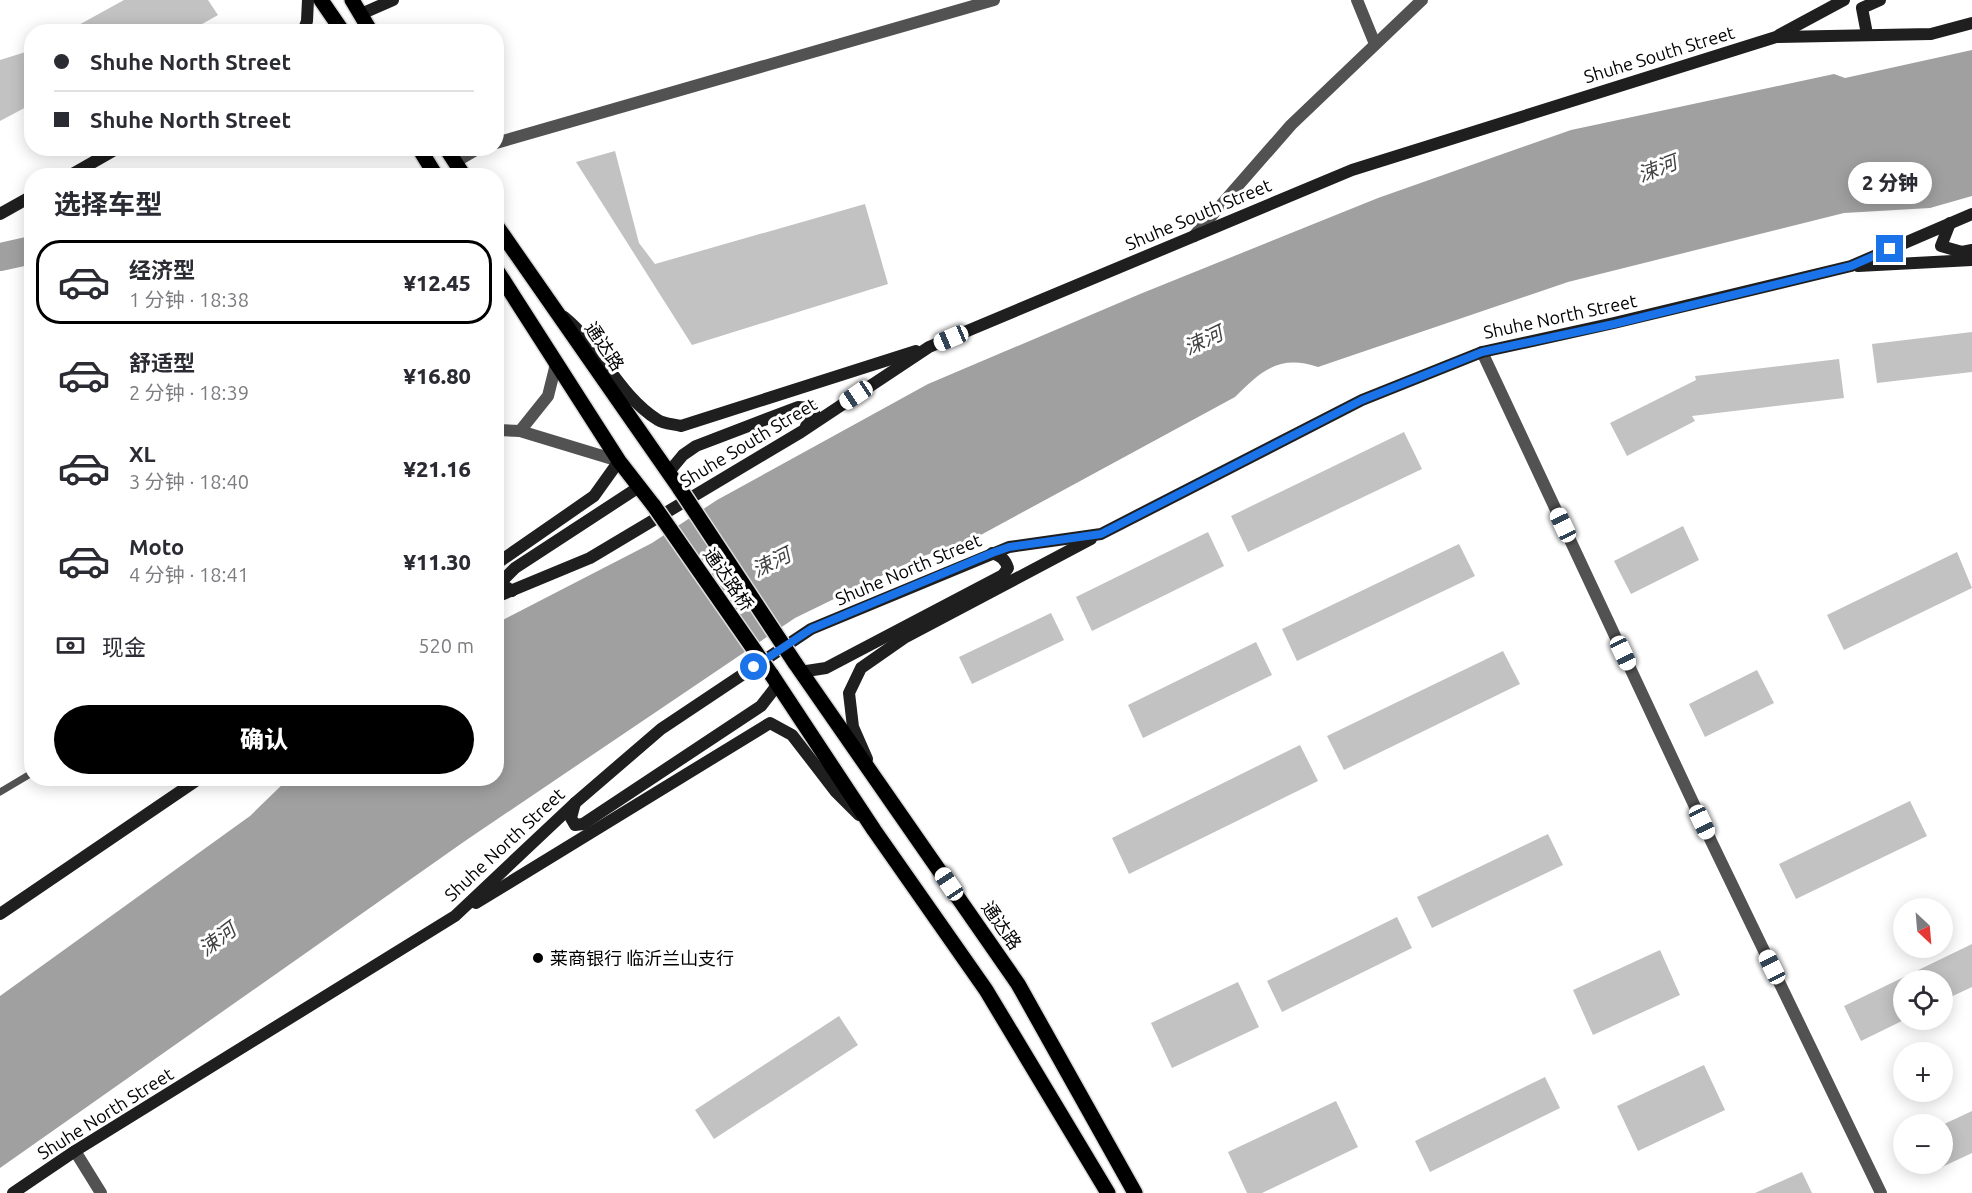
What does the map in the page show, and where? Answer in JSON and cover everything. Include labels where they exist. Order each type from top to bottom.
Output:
[{"type":"main road","points":[[306,24],[308,0]]},
{"type":"main road","points":[[321,0],[338,24]]},
{"type":"main road","points":[[352,0],[367,24]]},
{"type":"main road","points":[[361,14],[393,0]]},
{"type":"main road","points":[[1776,37],[1844,0]]},
{"type":"main road","points":[[1867,34],[1862,8],[1880,0]]},
{"type":"main road","name":"Shuhe South Street","points":[[504,594],[590,558],[801,432],[929,347],[1352,170],[1776,37],[1931,34],[1972,23]]},
{"type":"main road","points":[[83,168],[103,156]]},
{"type":"main road","points":[[0,214],[24,200]]},
{"type":"main road","name":"Shuhe North Street","points":[[13,1193],[75,1151],[455,916],[575,803],[661,729],[811,629],[1009,547],[1101,534],[1362,400],[1482,352],[1614,324],[1851,266],[1972,214]]},
{"type":"main road","points":[[1950,223],[1941,246],[1962,252],[1972,250]]},
{"type":"main road","name":"通达路","points":[[504,236],[680,489]]},
{"type":"main road","points":[[1851,266],[1972,260]]},
{"type":"main road","points":[[504,282],[619,461],[639,487],[515,568],[504,579]]},
{"type":"main road","points":[[557,311],[582,331],[626,391],[659,421],[681,426],[929,347]]},
{"type":"main road","points":[[668,473],[683,455],[696,446],[798,407],[812,408],[815,415],[801,432]]},
{"type":"main road","points":[[504,558],[594,496],[619,461]]},
{"type":"main road","name":"通达路桥","points":[[639,487],[775,679]]},
{"type":"main road","name":"通达路桥","points":[[680,489],[797,668]]},
{"type":"main road","points":[[873,774],[853,727],[849,693],[861,668],[904,638],[1101,534]]},
{"type":"main road","points":[[797,668],[826,668],[1003,575],[1008,568],[1006,562],[1001,556],[992,553]]},
{"type":"main road","points":[[504,586],[512,591]]},
{"type":"main road","name":"通达路","points":[[797,668],[1018,984],[1136,1193]]},
{"type":"main road","points":[[575,803],[571,818],[574,825],[583,824],[761,706],[775,679],[874,830],[986,990],[1108,1193]]},
{"type":"main road","points":[[455,916],[770,723],[792,735],[836,792],[874,830]]},
{"type":"main road","points":[[0,914],[188,786]]},
{"type":"street","points":[[504,141],[994,0]]},
{"type":"street","points":[[1357,0],[1376,44]]},
{"type":"street","points":[[1194,236],[1291,125],[1422,0]]},
{"type":"street","points":[[461,168],[472,156]]},
{"type":"street","points":[[1482,352],[1712,843],[1881,1193]]},
{"type":"street","points":[[520,431],[548,396],[556,364]]},
{"type":"street","points":[[504,430],[520,431],[619,461]]},
{"type":"street","points":[[75,1151],[101,1193]]},
{"type":"lane","points":[[0,792],[24,778]]},
{"type":"water","name":"涑河","points":[[1972,50],[1972,196],[1930,208],[1844,213],[1568,282],[1318,367],[1304,363],[1292,363],[1272,367],[1253,380],[1235,397],[977,537],[918,558],[795,618],[465,841],[0,1168],[0,996],[250,816],[281,786],[504,786],[504,619],[652,543],[717,500],[928,384],[1140,294],[1378,198],[1571,130],[1834,74],[1845,78]]},
{"type":"building","points":[[124,0],[208,0],[218,15],[202,24],[80,24]]},
{"type":"building","points":[[24,52],[24,108],[0,121],[0,60]]},
{"type":"building","points":[[615,151],[639,243],[655,264],[865,204],[888,284],[692,345],[576,162]]},
{"type":"building","points":[[1972,332],[1972,372],[1877,383],[1872,344]]},
{"type":"building","points":[[1839,359],[1844,398],[1692,416],[1695,421],[1627,456],[1610,423],[1696,380],[1695,376]]},
{"type":"building","points":[[1404,432],[1422,469],[1248,552],[1231,516]]},
{"type":"building","points":[[1683,526],[1699,560],[1631,594],[1614,561]]},
{"type":"building","points":[[1208,532],[1224,566],[1092,631],[1076,597]]},
{"type":"building","points":[[1459,544],[1475,576],[1297,661],[1282,629]]},
{"type":"building","points":[[1957,552],[1972,588],[1844,650],[1827,615]]},
{"type":"building","points":[[1051,613],[1064,640],[972,684],[959,657]]},
{"type":"building","points":[[1256,642],[1272,675],[1143,738],[1128,705]]},
{"type":"building","points":[[1503,651],[1520,684],[1344,770],[1327,736]]},
{"type":"building","points":[[1757,670],[1774,703],[1705,737],[1689,704]]},
{"type":"building","points":[[1300,745],[1318,781],[1129,874],[1112,838]]},
{"type":"building","points":[[1910,801],[1927,836],[1796,899],[1779,864]]},
{"type":"building","points":[[1548,834],[1563,865],[1432,928],[1417,897]]},
{"type":"building","points":[[1397,917],[1412,948],[1282,1012],[1267,981]]},
{"type":"building","points":[[1972,944],[1972,987],[1953,996],[1953,970],[1918,970],[1943,958],[1953,958],[1953,953]]},
{"type":"building","points":[[1660,950],[1680,995],[1593,1035],[1573,990]]},
{"type":"building","points":[[1238,982],[1259,1027],[1172,1068],[1151,1023]]},
{"type":"building","points":[[1893,982],[1893,1025],[1861,1041],[1844,1006]]},
{"type":"building","points":[[839,1016],[858,1045],[714,1139],[695,1110]]},
{"type":"building","points":[[1704,1065],[1725,1110],[1638,1151],[1617,1106]]},
{"type":"building","points":[[1545,1077],[1560,1108],[1430,1172],[1415,1141]]},
{"type":"building","points":[[1336,1101],[1358,1147],[1262,1193],[1247,1193],[1228,1152]]},
{"type":"building","points":[[1972,1111],[1972,1153],[1953,1162],[1953,1120]]},
{"type":"building","points":[[1802,1172],[1812,1193],[1755,1193]]},
{"type":"waterway","points":[[0,257],[24,252]]},
{"type":"place","name":"莱商银行 临沂兰山支行","points":[[538,958]]},
{"type":"route","points":[[754,667],[811,629],[992,553],[1009,547],[1101,534],[1362,400],[1482,352],[1614,324],[1851,266],[1890,249]]}]
